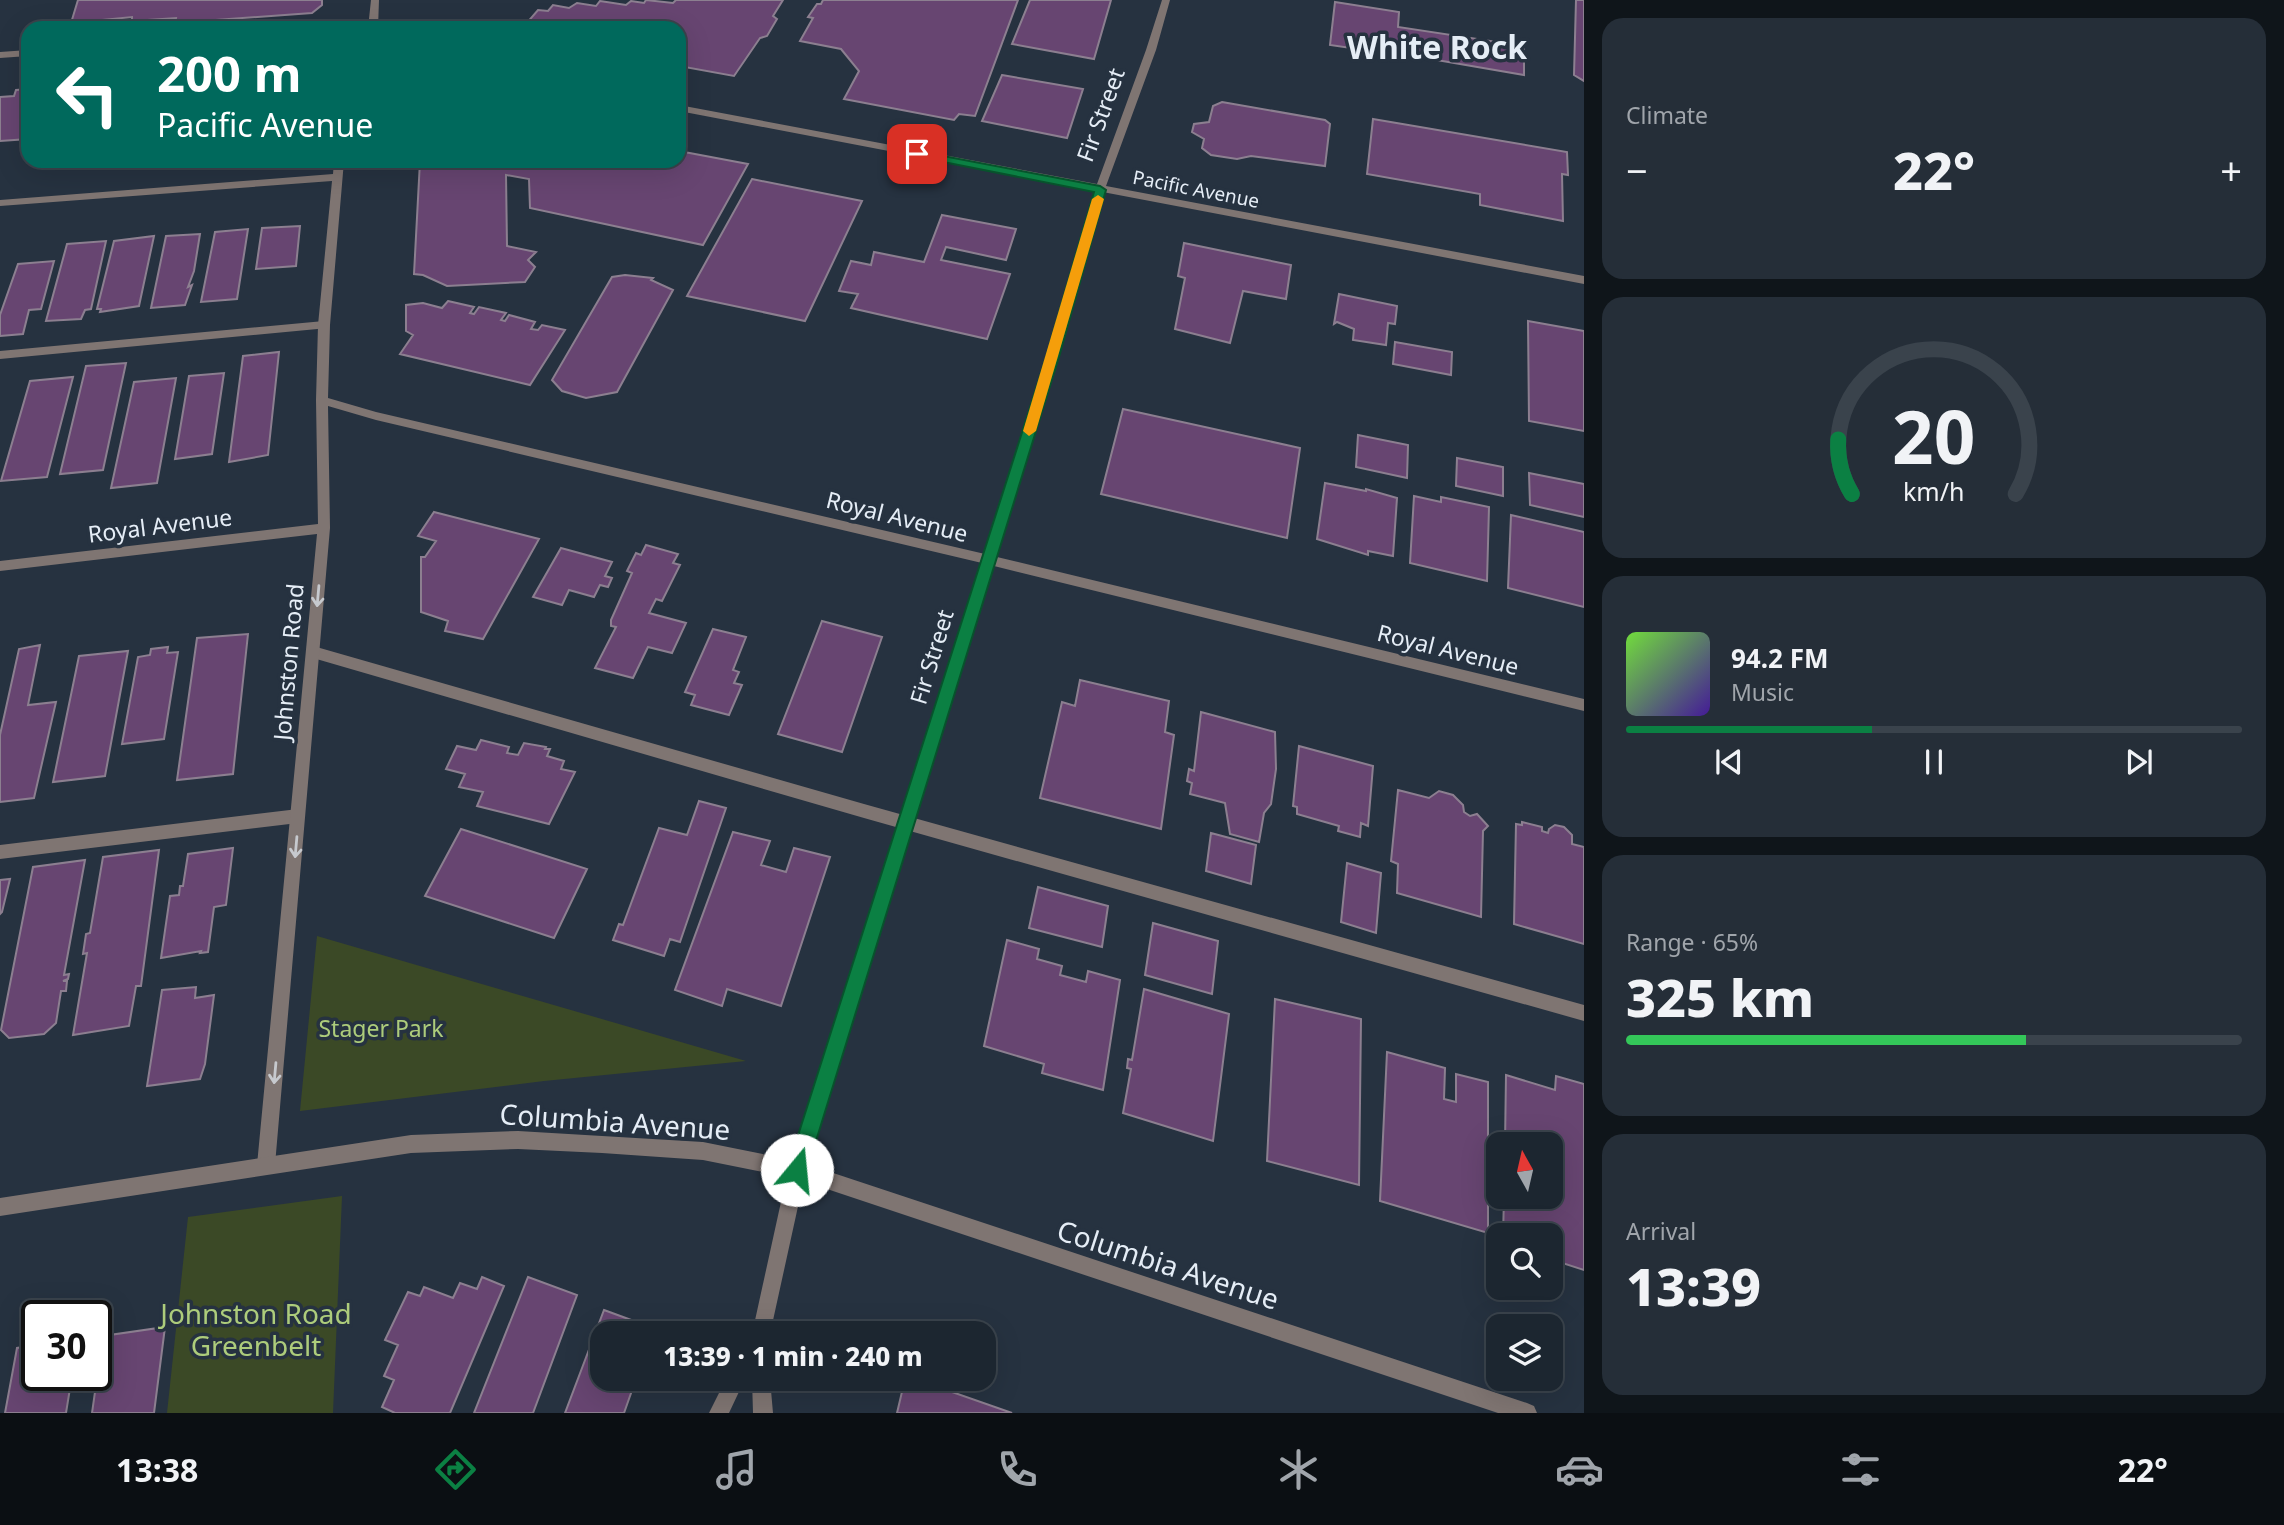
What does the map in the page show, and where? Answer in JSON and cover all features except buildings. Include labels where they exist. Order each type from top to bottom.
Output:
[{"type":"street","points":[[374,21],[375,0]]},
{"type":"street","name":"Fir Street","points":[[764,1321],[797,1170],[1053,357],[1100,190],[1151,50],[1166,0]]},
{"type":"street","points":[[0,55],[21,54]]},
{"type":"street","name":"Pacific Avenue","points":[[686,109],[1584,280]]},
{"type":"street","name":"Johnston Road","points":[[266,1166],[324,528],[324,325],[339,168]]},
{"type":"street","points":[[0,203],[338,177]]},
{"type":"street","points":[[0,355],[324,325]]},
{"type":"street","name":"Royal Avenue","points":[[322,400],[376,416],[1584,705]]},
{"type":"street","name":"Royal Avenue","points":[[0,566],[324,528]]},
{"type":"street","points":[[313,652],[906,823],[1584,1013]]},
{"type":"street","points":[[0,852],[298,816]]},
{"type":"street","name":"Columbia Avenue","points":[[0,1207],[411,1144],[518,1140],[703,1151],[797,1170],[1527,1413]]},
{"type":"street","points":[[719,1413],[730,1391]]},
{"type":"street","points":[[762,1391],[763,1413]]},
{"type":"green space","name":"Stager Park","points":[[317,936],[746,1061],[544,1081],[300,1111]]},
{"type":"green space","name":"Johnston Road Greenbelt","points":[[342,1196],[333,1413],[167,1413],[188,1217]]},
{"type":"slow traffic","points":[[1029,431],[1098,199]]},
{"type":"district","name":"White Rock","points":[[1437,48]]},
{"type":"route","points":[[797,1170],[1053,357],[1100,190],[917,154]]}]
